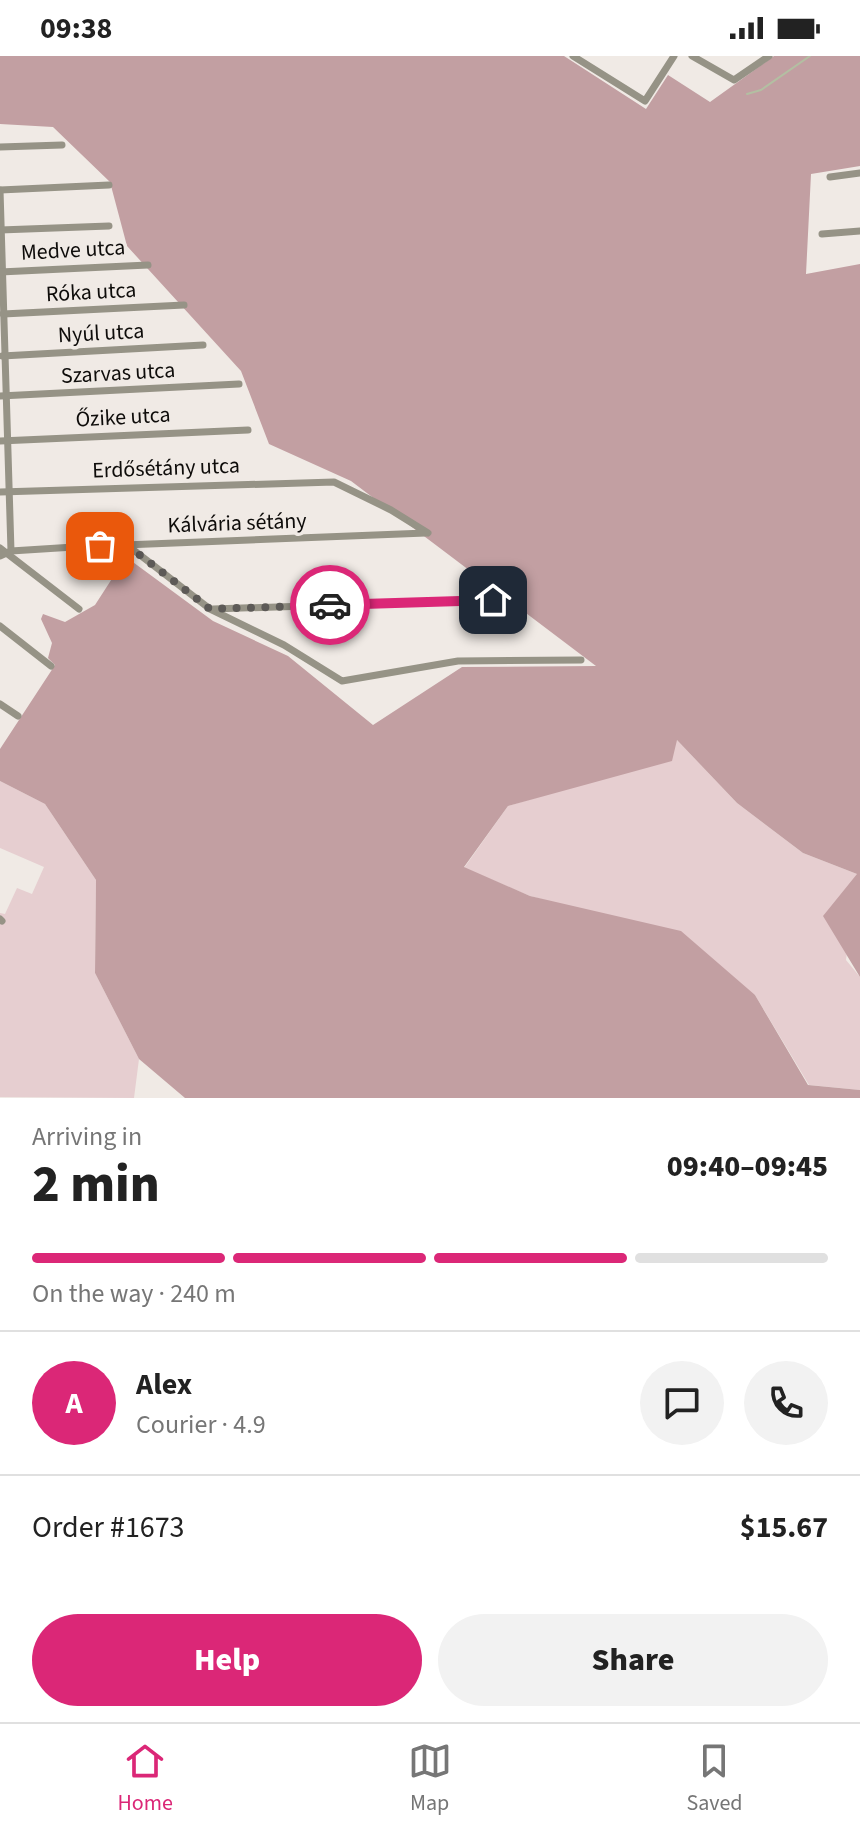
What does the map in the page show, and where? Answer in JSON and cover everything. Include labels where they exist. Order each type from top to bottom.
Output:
[{"type":"street","points":[[573,56],[645,101],[674,56]]},
{"type":"street","points":[[692,56],[730,79],[738,80],[769,56]]},
{"type":"street","points":[[0,147],[62,145]]},
{"type":"street","points":[[830,177],[860,173]]},
{"type":"street","points":[[79,609],[4,552],[0,190],[109,185]]},
{"type":"street","points":[[0,230],[109,226]]},
{"type":"street","points":[[822,234],[860,231]]},
{"type":"street","name":"Medve utca","points":[[1,272],[148,265]]},
{"type":"street","name":"Róka utca","points":[[2,314],[184,305]]},
{"type":"street","name":"Nyúl utca","points":[[2,356],[203,345]]},
{"type":"street","name":"Szarvas utca","points":[[3,396],[239,384]]},
{"type":"street","name":"Őzike utca","points":[[4,441],[248,430]]},
{"type":"street","name":"Erdősétány utca","points":[[4,492],[334,482],[391,510],[428,533]]},
{"type":"street","name":"Kálvária sétány","points":[[4,552],[428,533]]},
{"type":"street","points":[[127,545],[210,609],[284,645],[342,681],[458,661],[581,660]]},
{"type":"street","points":[[210,609],[514,599]]},
{"type":"street","points":[[0,626],[51,666]]},
{"type":"street","points":[[0,704],[18,716]]},
{"type":"shaded area","points":[[0,56],[564,56],[646,109],[668,75],[710,102],[774,56],[860,56],[860,166],[811,174],[806,274],[860,264],[860,977],[823,916],[857,874],[803,853],[737,803],[677,740],[672,761],[508,806],[464,867],[530,896],[681,931],[755,995],[808,1085],[860,1090],[860,1098],[185,1098],[139,1059],[95,973],[96,880],[45,804],[0,781],[0,749],[55,665],[48,658],[52,643],[41,619],[43,614],[65,622],[95,605],[126,557],[213,621],[288,656],[373,725],[462,667],[596,666],[351,481],[269,444],[241,371],[127,246],[110,182],[53,127],[0,124]]},
{"type":"shaded area","points":[[677,740],[737,803],[803,853],[857,874],[846,960],[860,977],[860,1090],[809,1085],[755,995],[577,909],[530,896],[464,868],[508,806],[572,787]]},
{"type":"shaded area","points":[[0,781],[45,804],[96,880],[95,973],[139,1059],[134,1098],[0,1097],[0,913],[5,914],[17,888],[32,894],[44,867],[0,848]]},
{"type":"waterway","points":[[747,94],[761,90],[810,56]]},
{"type":"way so far","points":[[100,546],[127,545],[210,609],[330,605]]},
{"type":"route","points":[[330,605],[493,600]]}]
